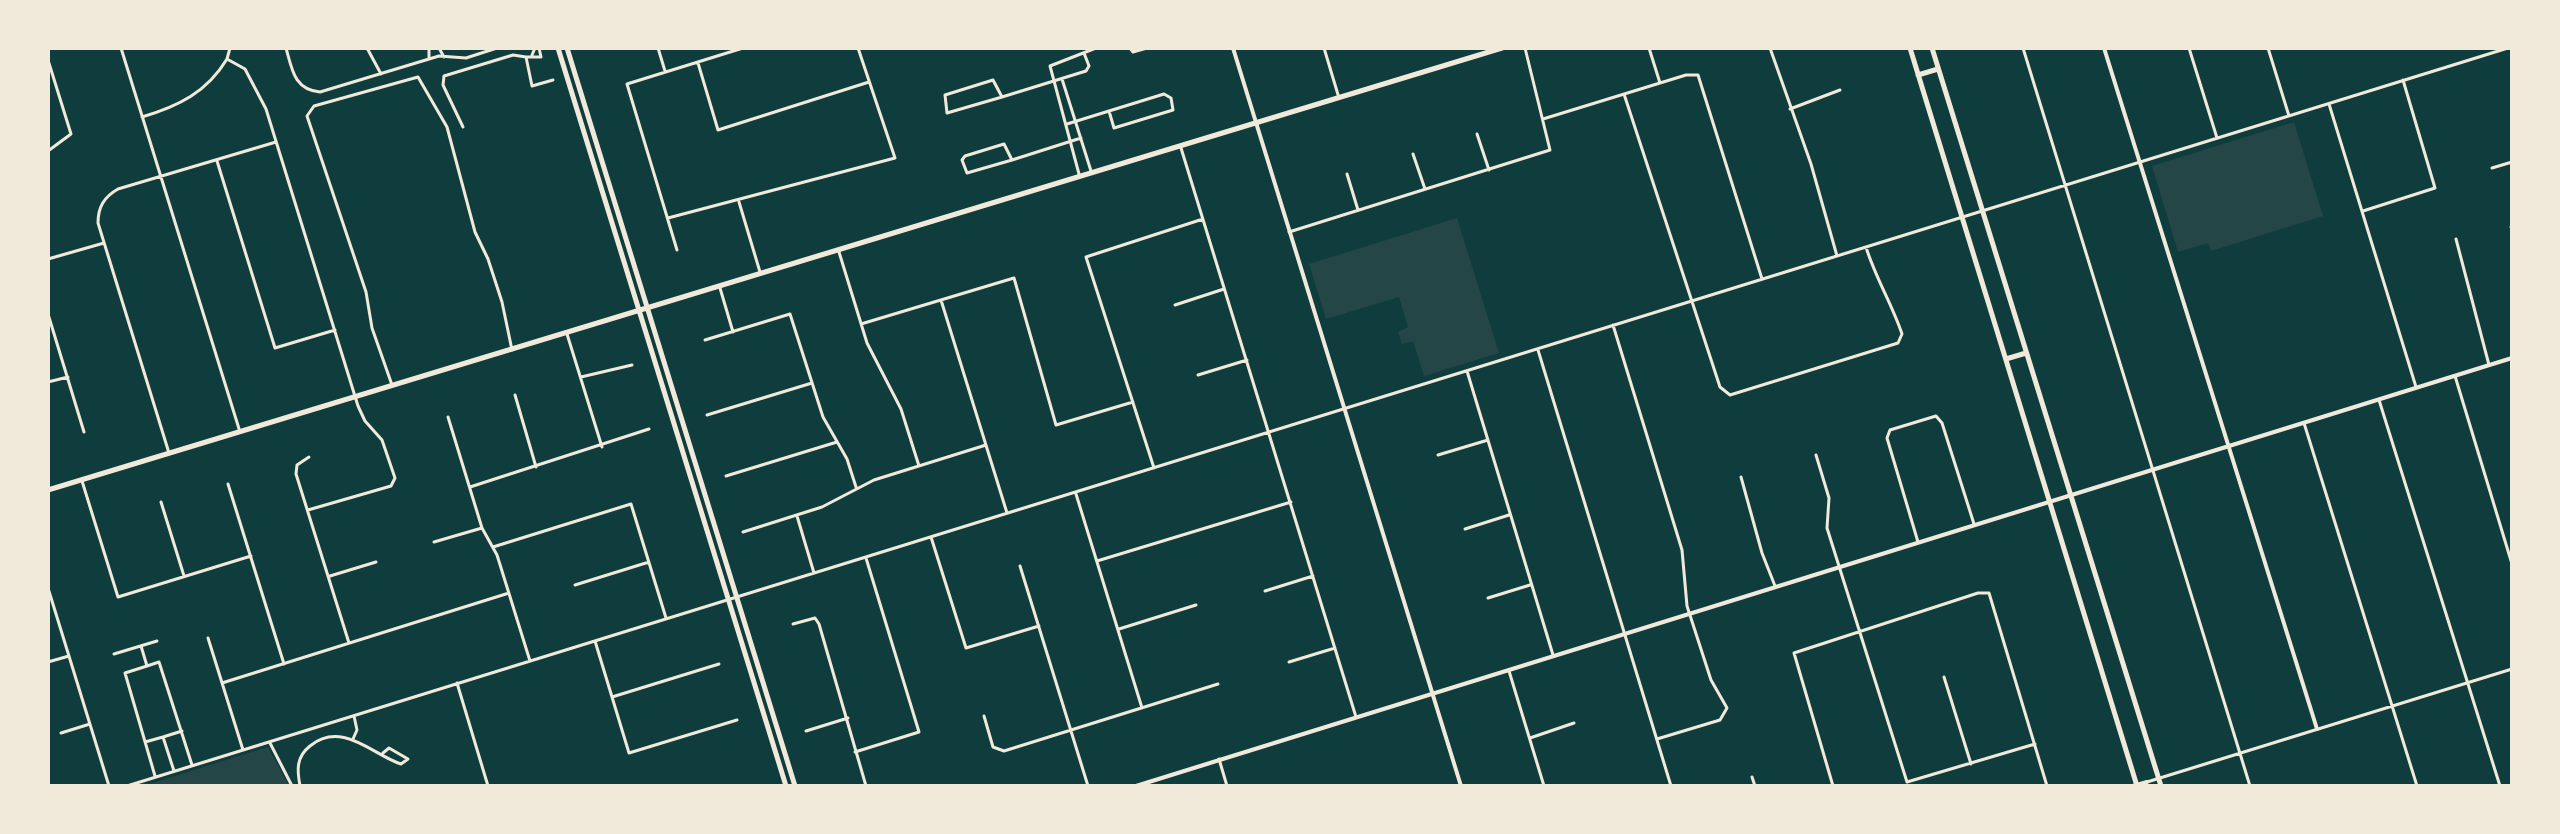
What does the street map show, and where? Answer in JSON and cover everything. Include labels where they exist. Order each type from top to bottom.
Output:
[{"type":"main road","points":[[558,48],[786,786]]},
{"type":"main road","points":[[567,48],[795,786]]},
{"type":"main road","points":[[48,490],[1502,48]]},
{"type":"main road","points":[[1910,48],[2136,786]]},
{"type":"main road","points":[[1932,48],[2161,786]]},
{"type":"main road","points":[[1918,75],[1938,69]]},
{"type":"main road","points":[[593,164],[601,162]]},
{"type":"main road","points":[[2006,359],[2026,353]]},
{"type":"street","points":[[121,48],[240,432]]},
{"type":"street","points":[[142,117],[175,106],[198,93],[227,59],[230,48]]},
{"type":"street","points":[[286,48],[297,82],[308,90],[325,92],[429,59],[466,58],[497,48]]},
{"type":"street","points":[[367,48],[381,74]]},
{"type":"street","points":[[429,48],[429,59]]},
{"type":"street","points":[[439,48],[444,57]]},
{"type":"street","points":[[532,55],[537,48]]},
{"type":"street","points":[[463,127],[443,85],[444,76],[513,55],[541,57],[537,48]]},
{"type":"street","points":[[658,48],[666,72]]},
{"type":"street","points":[[677,250],[627,84],[743,48]]},
{"type":"street","points":[[668,218],[895,158],[858,48]]},
{"type":"street","points":[[1080,178],[1073,141],[1050,68],[1052,62],[1096,48]]},
{"type":"street","points":[[1130,48],[1133,52],[1147,48]]},
{"type":"street","points":[[1233,48],[1461,786]]},
{"type":"street","points":[[1324,48],[1339,98]]},
{"type":"street","points":[[1289,232],[1550,150],[1525,48]]},
{"type":"street","points":[[1649,48],[1660,83]]},
{"type":"street","points":[[1770,48],[1811,164],[1837,256]]},
{"type":"street","points":[[2023,48],[2250,786]]},
{"type":"street","points":[[2104,48],[2142,161],[2317,729]]},
{"type":"street","points":[[2189,48],[2217,138]]},
{"type":"street","points":[[2268,48],[2289,116]]},
{"type":"street","points":[[127,786],[2508,48]]},
{"type":"street","points":[[1002,97],[993,80],[943,98],[947,113],[951,113],[1055,82],[1088,70],[1084,52]]},
{"type":"street","points":[[526,57],[532,86],[553,80]]},
{"type":"street","points":[[227,59],[241,66],[251,78],[276,142],[356,398],[365,421],[382,440],[394,472],[394,483],[308,510]]},
{"type":"street","points":[[48,60],[71,134],[48,151]]},
{"type":"street","points":[[698,62],[718,130],[869,82]]},
{"type":"street","points":[[1543,119],[1660,83],[1698,75],[1762,279]]},
{"type":"street","points":[[392,386],[372,328],[366,292],[307,116],[314,106],[418,77],[447,127],[475,232],[488,259],[502,302],[512,350]]},
{"type":"street","points":[[1062,79],[1092,175]]},
{"type":"street","points":[[2362,211],[2435,188],[2403,80]]},
{"type":"street","points":[[1790,109],[1840,90]]},
{"type":"street","points":[[1067,124],[1075,121],[1164,94],[1169,94],[1173,106],[1169,113],[1118,128],[1114,128],[1109,111]]},
{"type":"street","points":[[1624,94],[1679,271],[1694,300],[1720,387],[1730,395],[1898,343],[1902,334],[1874,276],[1866,247]]},
{"type":"street","points":[[2328,103],[2416,387]]},
{"type":"street","points":[[1477,134],[1489,170]]},
{"type":"street","points":[[1012,160],[1004,144],[962,160],[967,173],[1012,160],[1081,138]]},
{"type":"street","points":[[169,454],[98,223],[100,207],[105,198],[118,189],[276,142]]},
{"type":"street","points":[[1181,148],[1356,717]]},
{"type":"street","points":[[1413,154],[1425,189]]},
{"type":"street","points":[[217,161],[275,348],[335,330]]},
{"type":"street","points":[[2492,168],[2512,162]]},
{"type":"street","points":[[1347,174],[1358,210]]},
{"type":"street","points":[[739,201],[761,275]]},
{"type":"street","points":[[1154,468],[1086,257],[1203,219]]},
{"type":"street","points":[[2456,239],[2489,365]]},
{"type":"street","points":[[48,259],[104,243]]},
{"type":"street","points":[[839,252],[873,358],[901,409],[919,466]]},
{"type":"street","points":[[861,324],[1014,278],[1056,425],[1133,402]]},
{"type":"street","points":[[720,288],[733,332]]},
{"type":"street","points":[[1175,305],[1224,289]]},
{"type":"street","points":[[941,300],[1007,513]]},
{"type":"street","points":[[48,314],[84,432]]},
{"type":"street","points":[[705,340],[790,314],[823,417],[856,487]]},
{"type":"street","points":[[1613,325],[1682,550],[1689,613],[1711,680],[1727,708],[1725,716],[1657,739]]},
{"type":"street","points":[[567,334],[602,447]]},
{"type":"street","points":[[1538,348],[1671,786]]},
{"type":"street","points":[[1136,786],[2512,358]]},
{"type":"street","points":[[1198,375],[1247,360]]},
{"type":"street","points":[[580,377],[632,365]]},
{"type":"street","points":[[1466,370],[1553,655]]},
{"type":"street","points":[[2454,376],[2512,564]]},
{"type":"street","points":[[48,382],[68,377]]},
{"type":"street","points":[[707,415],[812,383]]},
{"type":"street","points":[[515,395],[536,467]]},
{"type":"street","points":[[2379,399],[2500,786]]},
{"type":"street","points":[[1918,542],[1887,438],[1890,430],[1936,416],[1942,423],[1974,524]]},
{"type":"street","points":[[448,417],[482,528],[493,547],[530,661]]},
{"type":"street","points":[[2304,422],[2417,786]]},
{"type":"street","points":[[469,488],[602,447],[649,429]]},
{"type":"street","points":[[1438,455],[1488,440]]},
{"type":"street","points":[[726,476],[837,442]]},
{"type":"street","points":[[743,532],[797,516],[856,487],[986,445]]},
{"type":"street","points":[[1816,455],[1829,498],[1827,528],[1907,782],[2035,744]]},
{"type":"street","points":[[309,457],[297,465],[296,474],[349,643]]},
{"type":"street","points":[[1741,477],[1762,553],[1775,586]]},
{"type":"street","points":[[81,480],[118,597],[251,556]]},
{"type":"street","points":[[228,484],[284,664]]},
{"type":"street","points":[[1075,492],[1142,708]]},
{"type":"street","points":[[161,502],[184,576]]},
{"type":"street","points":[[1097,561],[1291,502]]},
{"type":"street","points":[[493,547],[631,504],[666,618]]},
{"type":"street","points":[[1465,529],[1509,515]]},
{"type":"street","points":[[797,516],[814,573]]},
{"type":"street","points":[[434,542],[482,528]]},
{"type":"street","points":[[931,537],[966,648],[1039,626]]},
{"type":"street","points":[[855,752],[919,732],[865,557]]},
{"type":"street","points":[[328,576],[376,562]]},
{"type":"street","points":[[575,585],[649,562]]},
{"type":"street","points":[[1020,566],[1088,786]]},
{"type":"street","points":[[1265,591],[1313,576]]},
{"type":"street","points":[[1488,598],[1530,585]]},
{"type":"street","points":[[48,588],[109,786]]},
{"type":"street","points":[[222,683],[509,593]]},
{"type":"street","points":[[1833,786],[1794,653],[1989,593],[2047,786]]},
{"type":"street","points":[[1118,629],[1196,605]]},
{"type":"street","points":[[793,624],[815,618],[819,624],[866,786]]},
{"type":"street","points":[[208,638],[243,750]]},
{"type":"street","points":[[114,654],[157,641]]},
{"type":"street","points":[[595,641],[629,753],[737,720]]},
{"type":"street","points":[[141,646],[147,666]]},
{"type":"street","points":[[1289,662],[1335,648]]},
{"type":"street","points":[[48,662],[69,656]]},
{"type":"street","points":[[155,777],[125,673],[159,662],[192,766]]},
{"type":"street","points":[[612,697],[719,664]]},
{"type":"street","points":[[1509,669],[1544,786]]},
{"type":"street","points":[[2136,786],[2512,669]]},
{"type":"street","points":[[1944,677],[1971,764]]},
{"type":"street","points":[[457,683],[488,786]]},
{"type":"street","points":[[984,716],[993,747],[1004,751],[1218,684]]},
{"type":"street","points":[[353,739],[357,730],[354,716]]},
{"type":"street","points":[[806,731],[848,718]]},
{"type":"street","points":[[1530,738],[1574,723]]},
{"type":"street","points":[[61,733],[90,724]]},
{"type":"street","points":[[145,742],[182,731]]},
{"type":"street","points":[[300,786],[297,767],[306,749],[329,736],[353,739],[401,764],[408,759],[389,748],[383,753]]},
{"type":"street","points":[[163,737],[174,771]]},
{"type":"street","points":[[269,742],[292,786]]},
{"type":"street","points":[[1219,759],[1227,786]]},
{"type":"street","points":[[1752,777],[1755,786]]},
{"type":"shaded area","points":[[2294,122],[2323,216],[2211,251],[2208,243],[2178,252],[2152,166]]},
{"type":"shaded area","points":[[1457,218],[1499,353],[1424,376],[1413,341],[1402,344],[1398,332],[1408,327],[1399,297],[1326,319],[1309,264]]},
{"type":"shaded area","points":[[268,747],[289,786],[143,786]]}]
